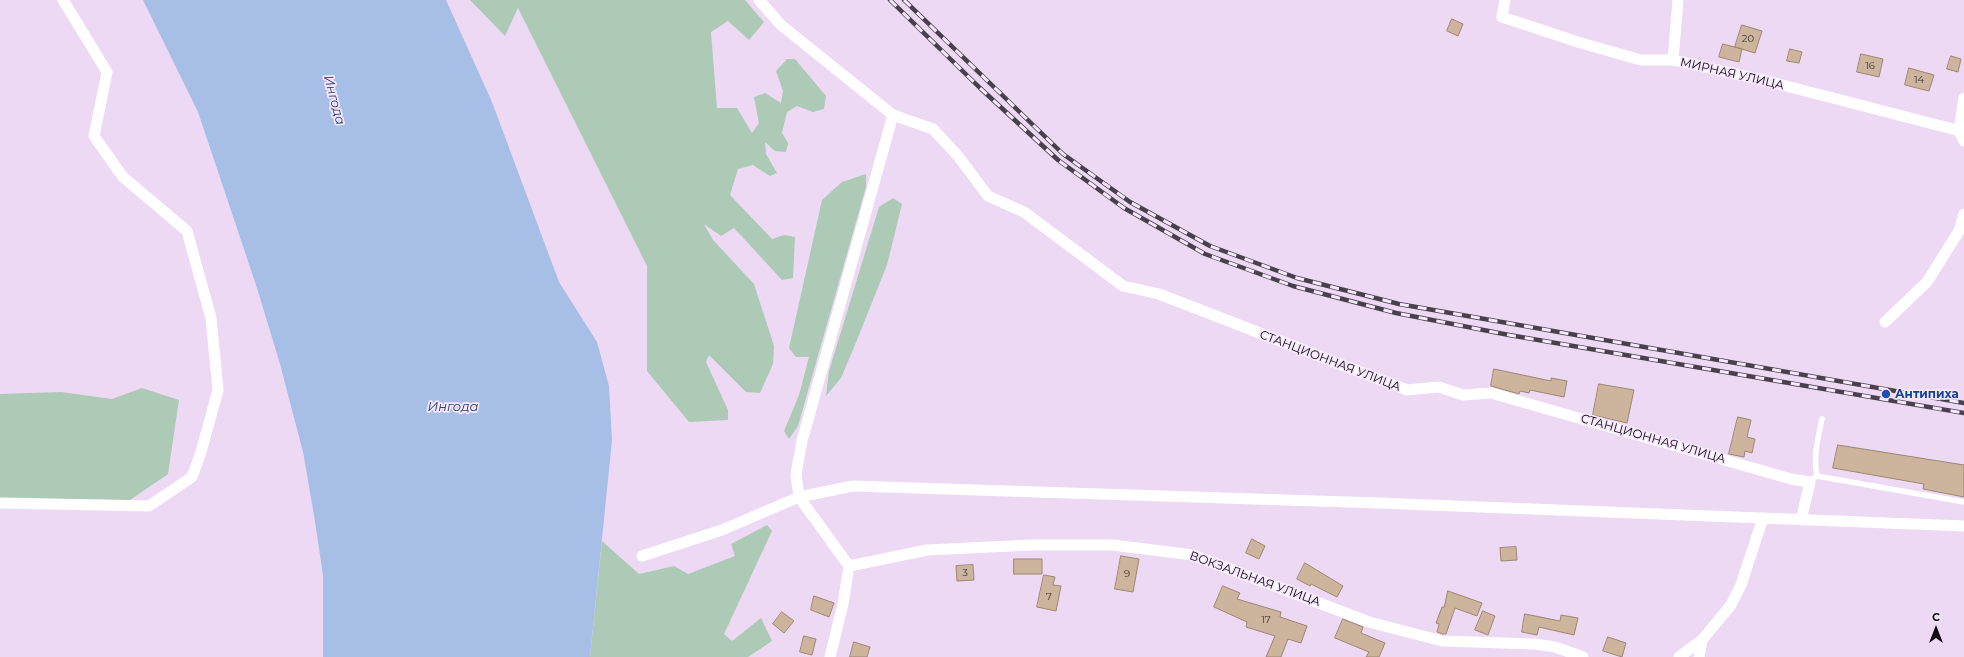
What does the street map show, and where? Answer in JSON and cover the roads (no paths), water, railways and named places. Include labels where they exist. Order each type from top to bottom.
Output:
[{"type":"street","points":[[0,503],[149,506],[192,477],[201,452],[218,390],[211,318],[187,231],[123,177],[94,136],[107,72],[63,0]]},
{"type":"street","name":"СТАНЦИОННАЯ УЛИЦА","points":[[759,0],[781,25],[893,115],[933,129],[958,156],[988,196],[1024,212],[1123,286],[1159,294],[1407,390],[1440,387],[1463,395],[1491,394],[1791,479],[1813,479]]},
{"type":"street","name":"МИРНАЯ УЛИЦА","points":[[1505,0],[1502,16],[1581,43],[1641,60],[1673,60],[1763,80],[1961,131]]},
{"type":"street","points":[[1673,60],[1678,0]]},
{"type":"street","points":[[1964,98],[1961,131],[1964,141]]},
{"type":"street","points":[[830,657],[843,604],[849,566],[799,497],[796,474],[802,441],[893,115]]},
{"type":"street","points":[[1885,322],[1927,282],[1959,231],[1964,214]]},
{"type":"street","points":[[1801,520],[1813,479]]},
{"type":"street","points":[[642,556],[722,530],[799,497],[853,486],[1371,502],[1964,526]]},
{"type":"street","points":[[1679,657],[1702,640],[1731,605],[1740,585],[1763,518]]},
{"type":"street","name":"ВОКЗАЛЬНАЯ УЛИЦА","points":[[849,566],[927,550],[1031,545],[1113,545],[1193,555],[1369,622],[1442,641],[1535,644],[1555,647],[1583,657]]},
{"type":"street","points":[[1699,657],[1702,640]]},
{"type":"lane","points":[[1822,419],[1813,479],[1964,502]]},
{"type":"water","name":"Ингода","points":[[143,0],[446,0],[492,102],[559,282],[597,342],[609,386],[612,440],[590,657],[323,657],[323,575],[303,452],[280,364],[257,288],[198,112]]},
{"type":"railway","points":[[890,0],[980,88],[1058,160],[1124,208],[1205,254],[1293,286],[1396,313],[1509,335],[1964,413]]},
{"type":"railway","points":[[904,0],[1063,154],[1130,202],[1210,246],[1297,278],[1399,304],[1964,403]]},
{"type":"place","name":"Антипиха","points":[[1886,394]]}]
